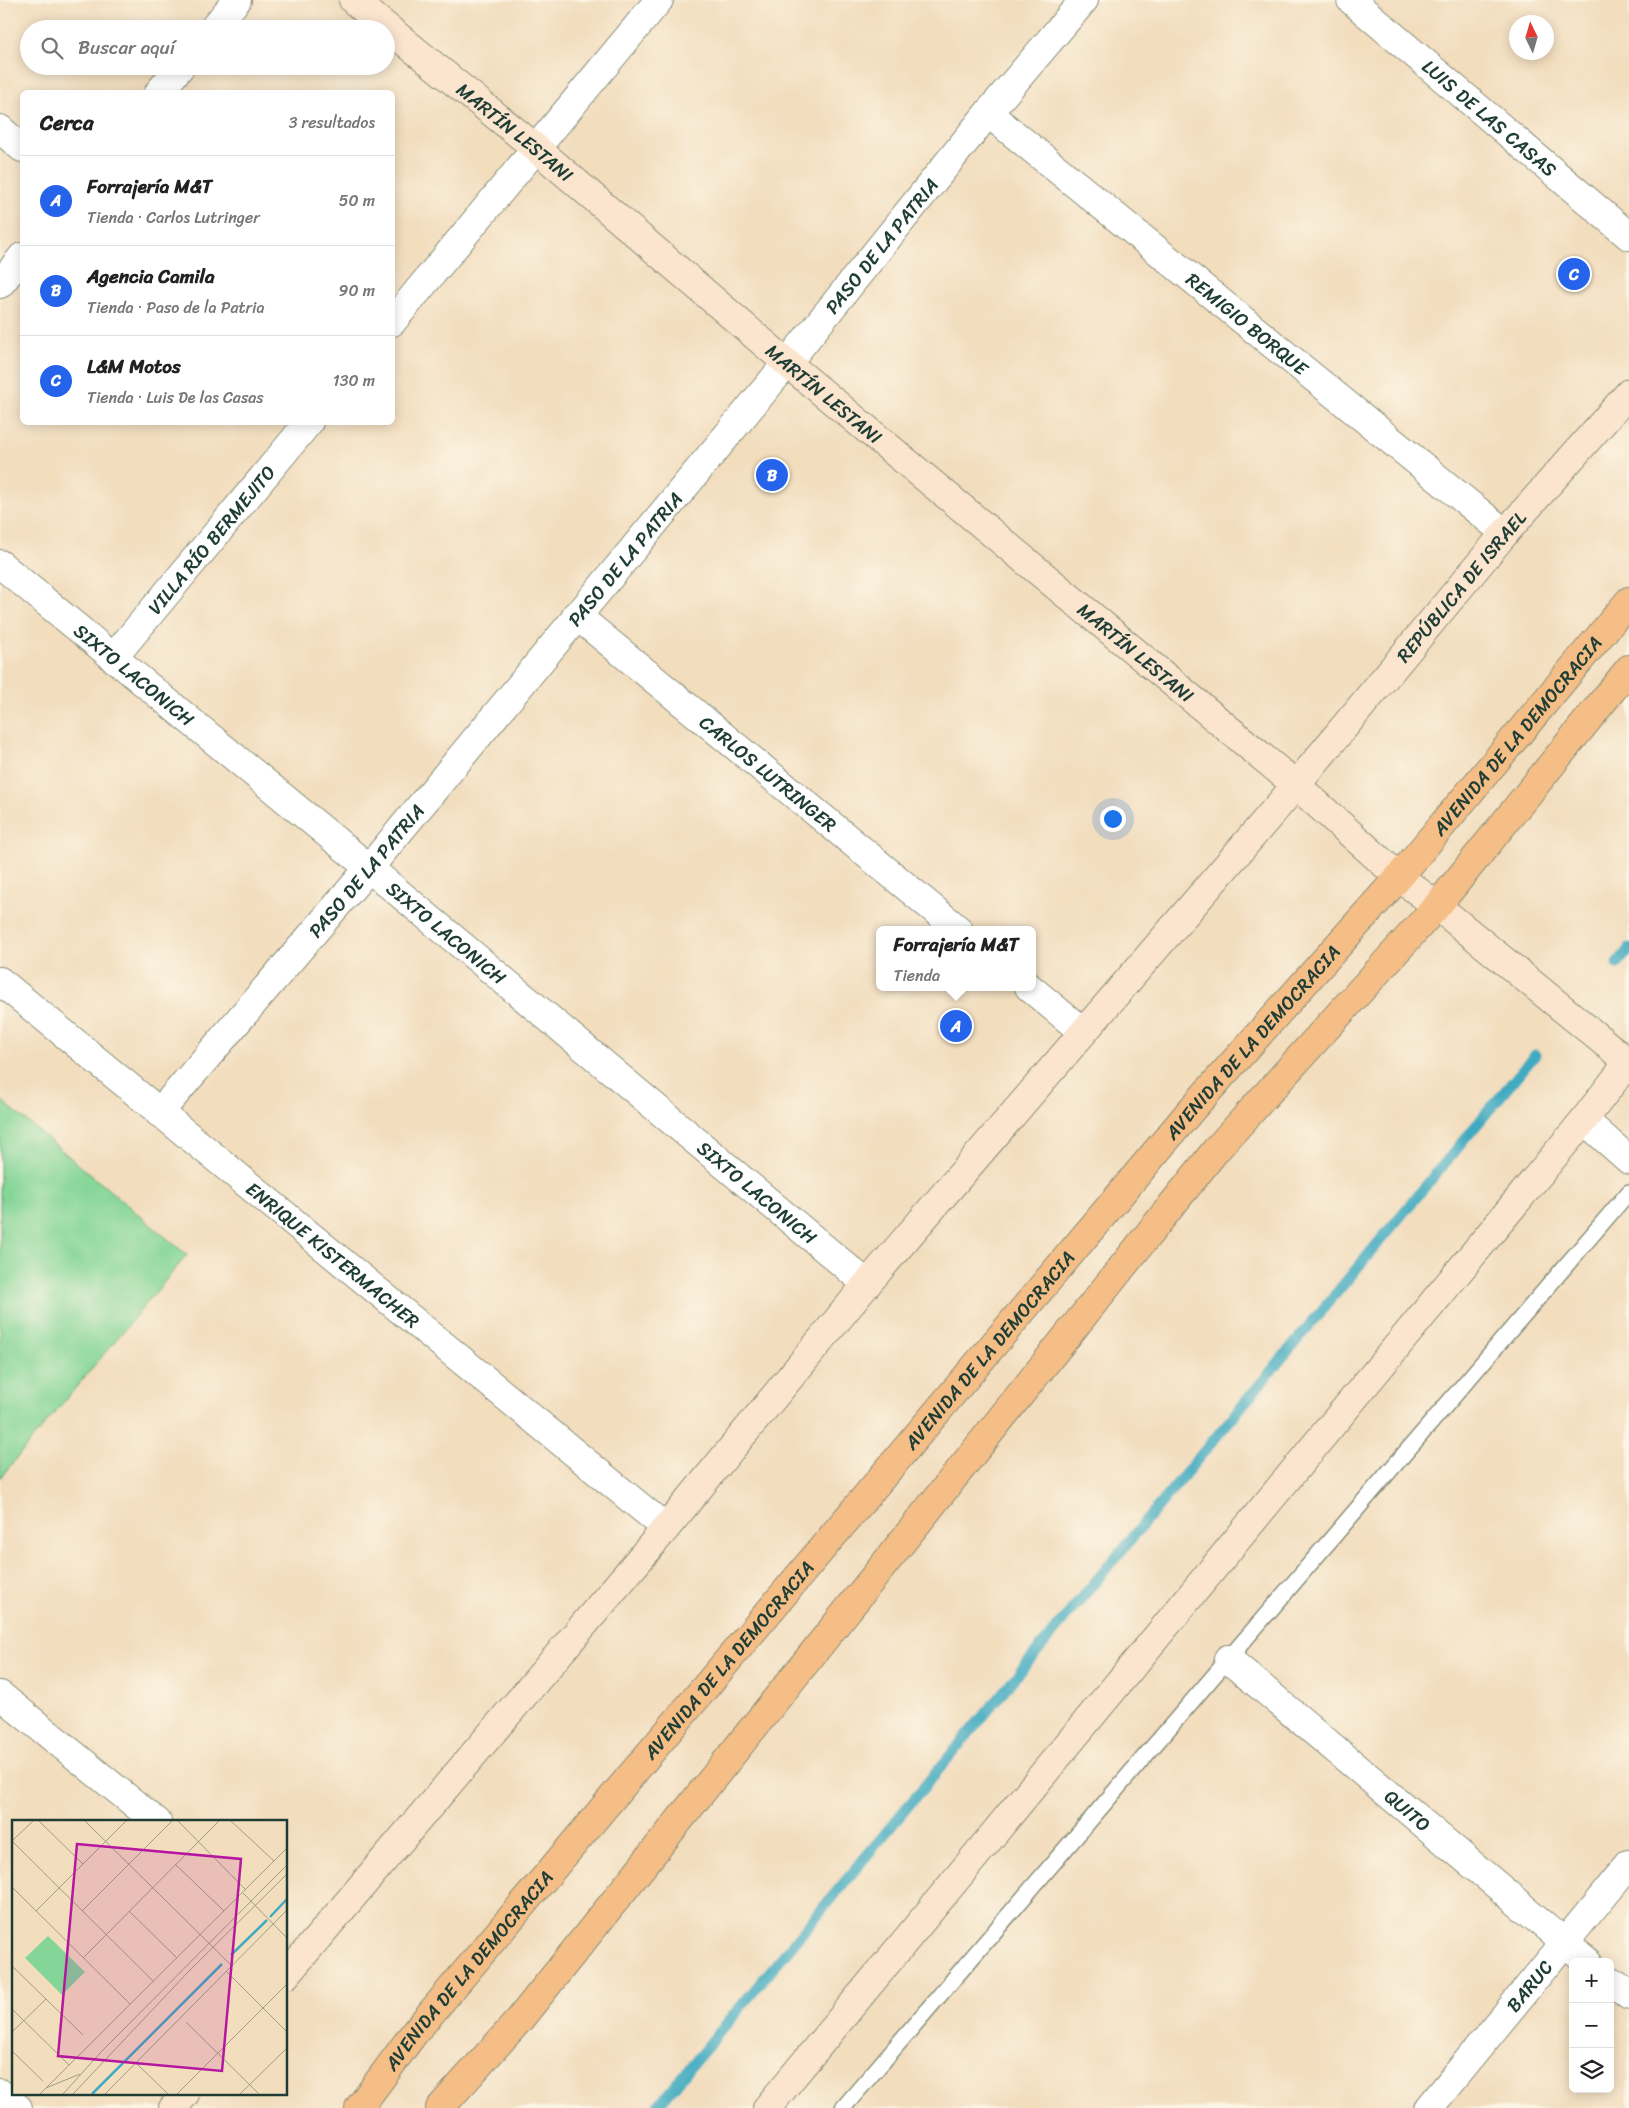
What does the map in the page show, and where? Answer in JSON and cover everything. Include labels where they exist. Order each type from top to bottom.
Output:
[{"type":"highway","name":"AVENIDA DE LA DEMOCRACIA","points":[[359,2108],[415,2032],[1192,1109],[1399,877],[1629,601]]},
{"type":"highway","points":[[440,2108],[520,2019],[1216,1150],[1437,906],[1629,670]]},
{"type":"street","points":[[220,20],[237,0]]},
{"type":"street","name":"MARTÍN LESTANI","points":[[353,0],[378,20]]},
{"type":"street","points":[[395,318],[659,0]]},
{"type":"street","name":"PASO DE LA PATRIA","points":[[159,1113],[369,868],[576,615],[787,363],[988,113],[1084,0]]},
{"type":"street","name":"LUIS DE LAS CASAS","points":[[1351,0],[1629,236]]},
{"type":"street","name":"MARTÍN LESTANI","points":[[395,34],[537,149],[787,363],[1296,785],[1399,877],[1628,1061]]},
{"type":"street","points":[[162,90],[174,75]]},
{"type":"street","name":"REMIGIO BORQUE","points":[[988,113],[1505,533]]},
{"type":"street","points":[[0,129],[20,146]]},
{"type":"street","points":[[0,284],[20,259]]},
{"type":"street","name":"REPÚBLICA DE ISRAEL","points":[[1296,785],[1505,533],[1629,393]]},
{"type":"street","name":"VILLA RÍO BERMEJITO","points":[[113,658],[307,425]]},
{"type":"street","name":"SIXTO LACONICH","points":[[0,564],[369,868],[867,1284]]},
{"type":"street","name":"CARLOS LUTRINGER","points":[[576,615],[955,926]]},
{"type":"street","points":[[288,1973],[666,1528],[867,1284],[1296,785]]},
{"type":"street","name":"ENRIQUE KISTERMACHER","points":[[0,981],[666,1528]]},
{"type":"street","points":[[1034,991],[1083,1032]]},
{"type":"street","points":[[770,2107],[1584,1120],[1628,1061]]},
{"type":"street","points":[[1584,1120],[1629,1160]]},
{"type":"street","name":"QUITO","points":[[1228,1659],[1583,1958]]},
{"type":"street","points":[[0,1695],[155,1820]]},
{"type":"street","name":"BARUC","points":[[1429,2108],[1629,1864]]},
{"type":"street","points":[[1614,1983],[1629,1995]]},
{"type":"street","points":[[0,2093],[18,2108]]},
{"type":"street","points":[[173,2108],[183,2096]]},
{"type":"lane","points":[[843,2108],[1629,1192]]},
{"type":"green space","points":[[0,1099],[187,1255],[0,1478]]},
{"type":"waterway","points":[[1617,964],[1629,949]]},
{"type":"waterway","points":[[656,2108],[1535,1055]]},
{"type":"place","name":"L&M Motos","points":[[1574,274]]},
{"type":"place","name":"Agencia Camila","points":[[772,475]]},
{"type":"place","name":"Forrajería M&T","points":[[956,1026]]}]
